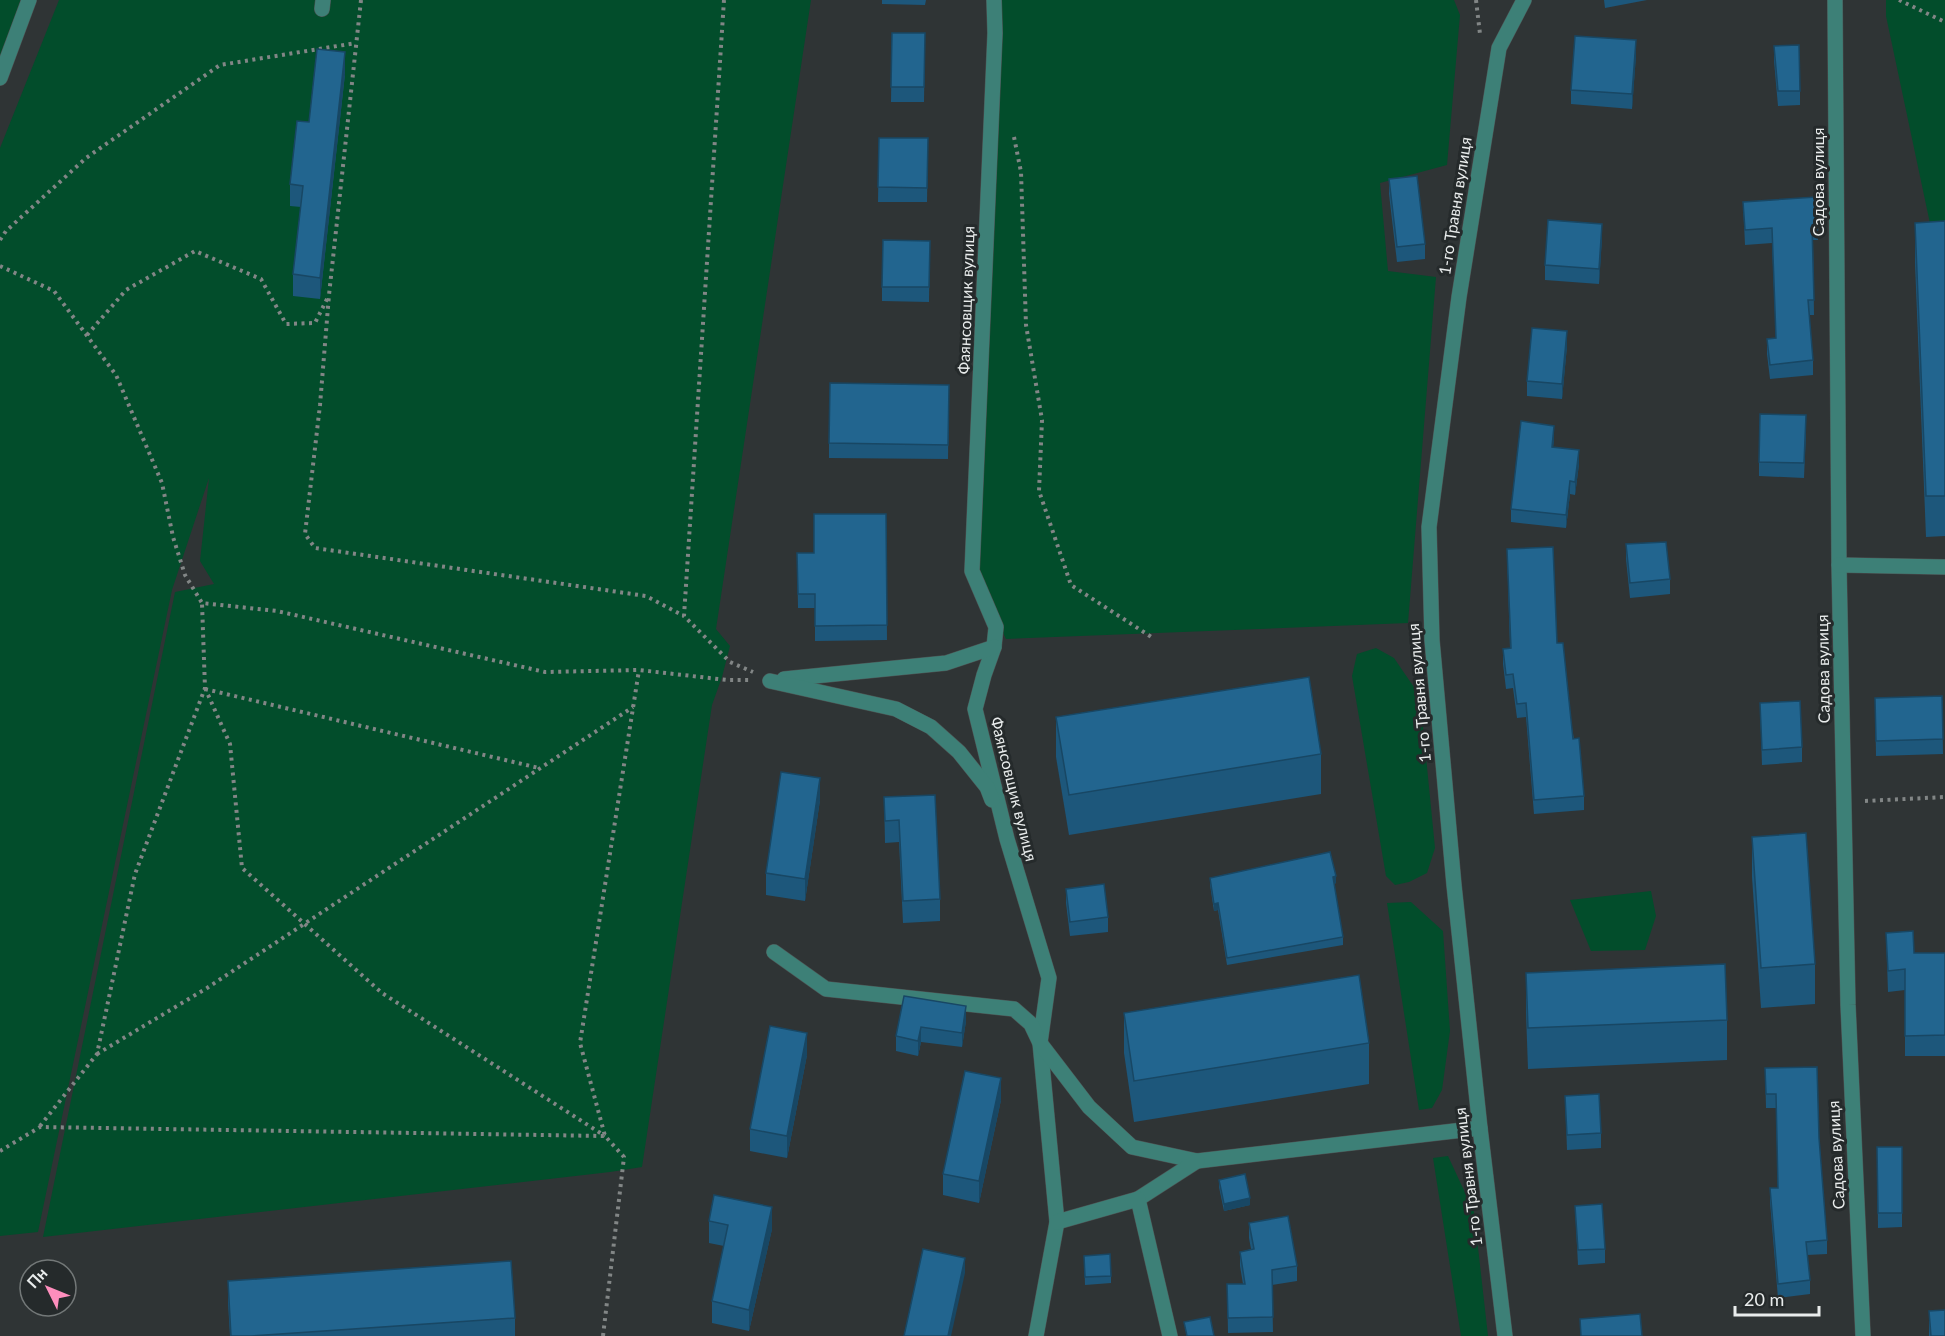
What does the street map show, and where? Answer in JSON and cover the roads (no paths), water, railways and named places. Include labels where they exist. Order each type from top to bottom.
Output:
[{"type":"street","points":[[0,78],[28,0]]},
{"type":"street","name":"Фаянсовщик вулиця","points":[[994,0],[995,45],[972,571],[996,627],[994,647],[975,709],[1007,839],[1049,978],[1040,1042],[1058,1222],[1036,1336]]},
{"type":"street","name":"1-го Травня вулиця","points":[[1505,1336],[1454,885],[1432,640],[1429,527],[1459,297],[1499,48],[1524,0]]},
{"type":"street","name":"Садова вулиця","points":[[1834,0],[1839,565],[1848,1005],[1863,1336]]},
{"type":"street","points":[[1839,565],[1945,567]]},
{"type":"street","points":[[994,647],[946,663],[770,681],[896,709],[931,727],[959,752],[987,787],[1007,839]]},
{"type":"street","points":[[774,952],[826,989],[1014,1009],[1031,1024],[1040,1042],[1089,1107],[1132,1147],[1197,1161],[1480,1128]]},
{"type":"street","points":[[1058,1222],[1138,1199],[1197,1161]]},
{"type":"street","points":[[1138,1199],[1170,1336]]}]
